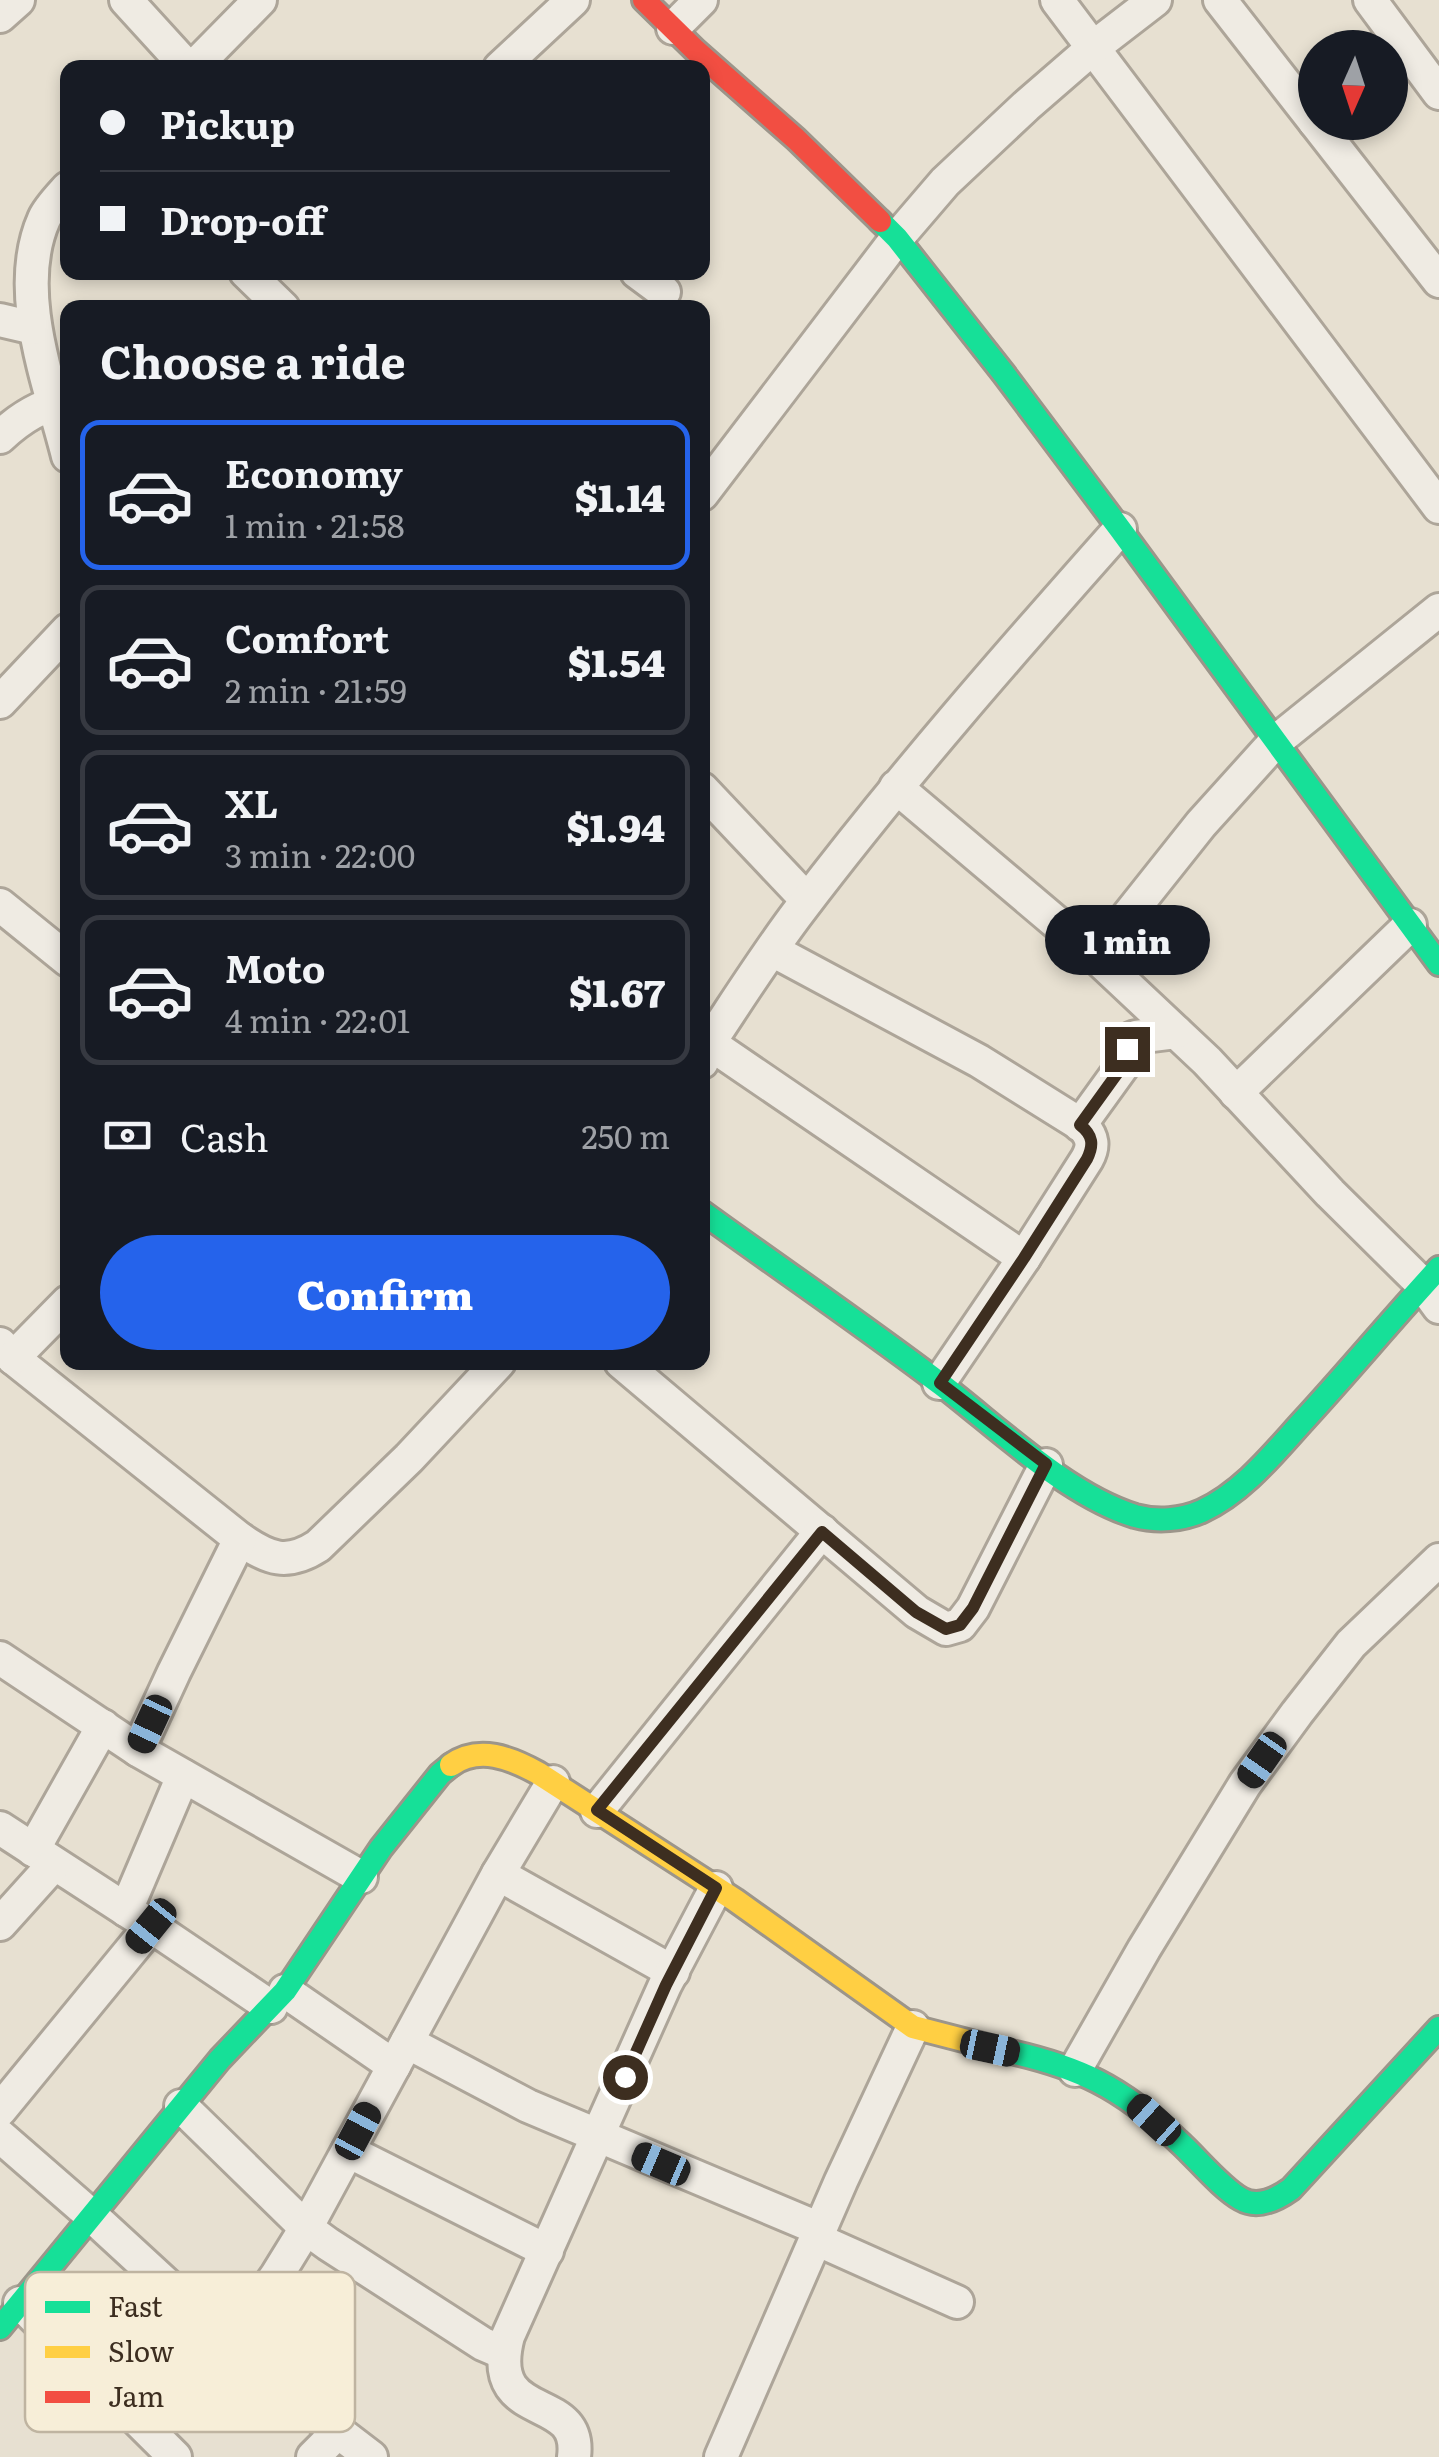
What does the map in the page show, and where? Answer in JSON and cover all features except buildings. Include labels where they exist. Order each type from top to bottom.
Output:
[{"type":"street","points":[[0,16],[18,0]]},
{"type":"street","points":[[126,0],[183,60]]},
{"type":"street","points":[[199,60],[260,0]]},
{"type":"street","points":[[509,60],[573,0]]},
{"type":"street","points":[[644,0],[708,60]]},
{"type":"street","points":[[672,28],[701,0]]},
{"type":"street","points":[[1057,0],[1439,507]]},
{"type":"street","points":[[710,483],[897,238],[945,182],[1094,47],[1155,0]]},
{"type":"street","points":[[1220,0],[1298,100]]},
{"type":"street","points":[[1370,0],[1438,89]]},
{"type":"street","points":[[710,62],[897,238],[1120,528],[1439,964]]},
{"type":"street","points":[[1329,140],[1439,282]]},
{"type":"street","points":[[60,197],[44,216],[32,288],[34,328],[60,399]]},
{"type":"street","points":[[0,320],[34,328]]},
{"type":"street","points":[[0,438],[24,417],[60,402]]},
{"type":"street","points":[[710,1046],[772,950],[896,787],[1120,528]]},
{"type":"street","points":[[1096,956],[1201,824],[1275,742],[1439,610]]},
{"type":"street","points":[[0,702],[60,638]]},
{"type":"street","points":[[710,1218],[1046,1464],[1131,1515],[1155,1520],[1202,1511],[1232,1492],[1434,1287],[1330,1192],[1176,1032],[1096,956],[896,787]]},
{"type":"street","points":[[710,797],[808,900]]},
{"type":"street","points":[[0,905],[60,954]]},
{"type":"street","points":[[1236,1094],[1410,925]]},
{"type":"street","points":[[772,950],[979,1062],[1090,1135],[1091,1151],[940,1383]]},
{"type":"street","points":[[1080,1125],[1124,1064],[1132,1040],[1176,1032]]},
{"type":"street","points":[[710,1055],[1024,1258]]},
{"type":"street","points":[[60,1308],[6,1351],[240,1539],[258,1552],[277,1558],[303,1556],[318,1546],[409,1458],[492,1370]]},
{"type":"street","points":[[630,1370],[916,1612],[946,1629],[960,1625],[973,1608],[1046,1464]]},
{"type":"street","points":[[597,1810],[822,1532]]},
{"type":"street","points":[[138,1750],[240,1539]]},
{"type":"street","points":[[1075,2070],[1144,1948],[1286,1727],[1351,1644],[1439,1560]]},
{"type":"street","points":[[0,1658],[138,1750],[361,1878]]},
{"type":"street","points":[[0,1924],[44,1857],[104,1726]]},
{"type":"street","points":[[46,2272],[220,2059],[278,1999],[361,1878],[440,1774],[461,1758],[488,1754],[514,1760],[553,1782],[716,1888],[913,2027],[938,2037],[1046,2060],[1106,2084],[1134,2102],[1242,2200],[1256,2204],[1267,2204],[1292,2189],[1439,2028]]},
{"type":"street","points":[[0,2110],[139,1918],[183,1776]]},
{"type":"street","points":[[280,2272],[498,1874],[553,1782]]},
{"type":"street","points":[[0,1828],[139,1918],[278,1999],[818,2234],[957,2302]]},
{"type":"street","points":[[498,1874],[673,1972]]},
{"type":"street","points":[[574,2457],[572,2432],[565,2422],[515,2394],[509,2384],[504,2353],[508,2336],[673,1972],[716,1888]]},
{"type":"street","points":[[721,2457],[913,2027]]},
{"type":"street","points":[[181,2106],[306,2228],[483,2344],[504,2353]]},
{"type":"street","points":[[0,2136],[153,2272]]},
{"type":"street","points":[[348,2151],[547,2251]]},
{"type":"street","points":[[146,2432],[175,2457]]},
{"type":"street","points":[[314,2457],[337,2433],[371,2457]]},
{"type":"traffic: fast","points":[[880,221],[1004,374],[1439,964]]},
{"type":"traffic: fast","points":[[710,1218],[942,1385],[1059,1477],[1109,1506],[1152,1519],[1194,1514],[1244,1483],[1439,1268]]},
{"type":"traffic: fast","points":[[46,2272],[220,2059],[285,1991],[381,1848],[451,1765]]},
{"type":"traffic: fast","points":[[1002,2050],[1054,2063],[1098,2081],[1138,2106],[1233,2194],[1247,2202],[1261,2203],[1291,2189],[1439,2028]]},
{"type":"traffic: fast","points":[[0,2328],[25,2297]]},
{"type":"traffic: slow","points":[[451,1765],[473,1756],[495,1756],[538,1773],[735,1900],[913,2027],[1002,2050]]},
{"type":"traffic: jam","points":[[644,0],[706,60]]},
{"type":"traffic: jam","points":[[710,63],[880,221]]},
{"type":"route","points":[[625,2077],[716,1888],[597,1810],[822,1532],[916,1612],[946,1629],[960,1625],[973,1608],[1046,1464],[940,1383],[1087,1159],[1092,1142],[1080,1125],[1124,1064],[1127,1049]]}]
